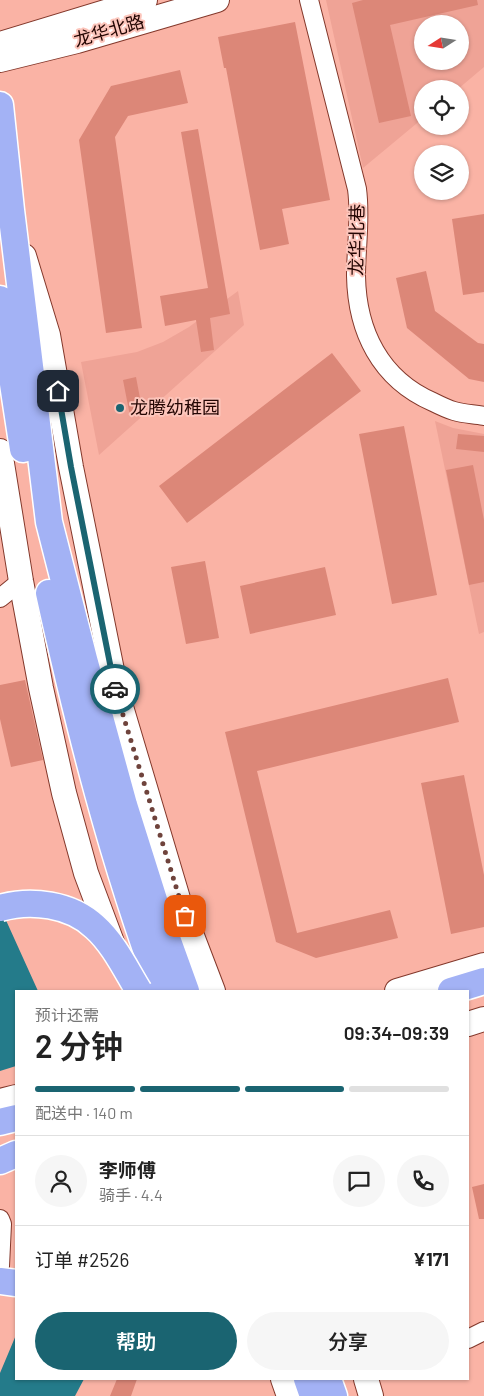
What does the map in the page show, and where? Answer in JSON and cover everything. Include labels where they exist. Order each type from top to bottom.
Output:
[{"type":"main road","name":"龙华北路","points":[[0,44],[145,0]]},
{"type":"main road","name":"龙华北路","points":[[0,60],[77,41],[217,0]]},
{"type":"main road","points":[[0,105],[42,524],[84,659],[124,805],[160,919],[186,990]]},
{"type":"main road","points":[[10,210],[48,334],[71,467],[116,690],[179,902],[213,990]]},
{"type":"main road","points":[[0,299],[76,713],[115,853],[161,990]]},
{"type":"main road","points":[[0,451],[41,688],[67,802],[86,873],[131,990]]},
{"type":"main road","points":[[0,908],[23,904],[45,904],[82,916],[96,928],[117,955],[138,990]]},
{"type":"main road","points":[[201,960],[232,990]]},
{"type":"main road","points":[[400,990],[484,965]]},
{"type":"main road","points":[[454,990],[484,981]]},
{"type":"main road","points":[[469,1005],[484,1000]]},
{"type":"main road","points":[[469,1024],[484,1019]]},
{"type":"main road","points":[[0,1101],[15,1097]]},
{"type":"main road","points":[[0,1106],[15,1103]]},
{"type":"main road","points":[[0,1122],[15,1118]]},
{"type":"main road","points":[[0,1140],[15,1135]]},
{"type":"main road","points":[[0,1161],[15,1155]]},
{"type":"main road","points":[[0,1281],[15,1284]]},
{"type":"main road","points":[[328,1380],[334,1396]]},
{"type":"street","name":"龙华北巷","points":[[309,0],[357,188],[360,216],[356,276],[360,313],[368,337],[378,359],[400,382],[422,398],[452,411],[484,416]]},
{"type":"street","points":[[0,598],[21,581]]},
{"type":"street","points":[[0,1219],[2,1224],[0,1266]]},
{"type":"street","points":[[469,1338],[484,1331]]},
{"type":"shaded area","points":[[326,0],[484,0],[484,67],[469,80],[414,80],[414,126],[363,168]]},
{"type":"shaded area","name":"龙腾幼稚园","points":[[238,291],[244,325],[99,455],[81,362],[137,352],[163,342],[189,327]]},
{"type":"shaded area","points":[[435,421],[453,428],[484,434],[484,632],[479,634]]},
{"type":"water","points":[[0,907],[38,990],[15,990],[15,1161],[0,1130]]},
{"type":"water","points":[[15,1337],[15,1380],[83,1380],[75,1396],[0,1396],[0,1373]]},
{"type":"pier","points":[[15,1066],[15,1166],[0,1136],[0,1071]]},
{"type":"building","points":[[363,0],[477,0],[478,5],[434,15],[414,15],[414,20],[390,25],[411,116],[379,123],[352,3]]},
{"type":"building","points":[[295,22],[330,200],[282,209],[289,244],[260,250],[226,68],[224,68],[218,37]]},
{"type":"building","points":[[180,70],[188,103],[128,116],[115,137],[142,328],[106,333],[79,140],[111,86]]},
{"type":"building","points":[[198,129],[230,314],[210,318],[214,350],[201,352],[196,320],[165,326],[160,296],[208,288],[181,132]]},
{"type":"building","points":[[484,214],[484,292],[463,295],[452,219]]},
{"type":"building","points":[[426,271],[435,311],[478,343],[484,344],[484,382],[469,379],[407,328],[396,278]]},
{"type":"building","points":[[332,353],[361,391],[187,523],[159,486]]},
{"type":"building","points":[[136,377],[143,414],[130,416],[123,380]]},
{"type":"building","points":[[404,426],[437,595],[392,604],[359,434]]},
{"type":"building","points":[[458,434],[484,436],[484,452],[456,449]]},
{"type":"building","points":[[473,465],[484,520],[484,582],[469,585],[446,470]]},
{"type":"building","points":[[205,561],[219,638],[186,644],[171,567]]},
{"type":"building","points":[[325,567],[336,615],[250,634],[240,586]]},
{"type":"building","points":[[448,678],[459,722],[257,771],[297,933],[390,910],[398,938],[316,958],[276,942],[225,732]]},
{"type":"building","points":[[25,680],[43,760],[11,767],[0,719],[0,685]]},
{"type":"building","points":[[464,775],[484,875],[484,927],[451,934],[421,783]]},
{"type":"building","points":[[484,1184],[484,1219],[479,1219],[472,1187]]},
{"type":"building","points":[[117,1380],[137,1380],[131,1396],[110,1396]]},
{"type":"way so far","points":[[115,689],[179,902],[185,916]]},
{"type":"place","name":"龙腾幼稚园","points":[[120,408]]},
{"type":"route","points":[[58,391],[71,467],[115,689]]}]
